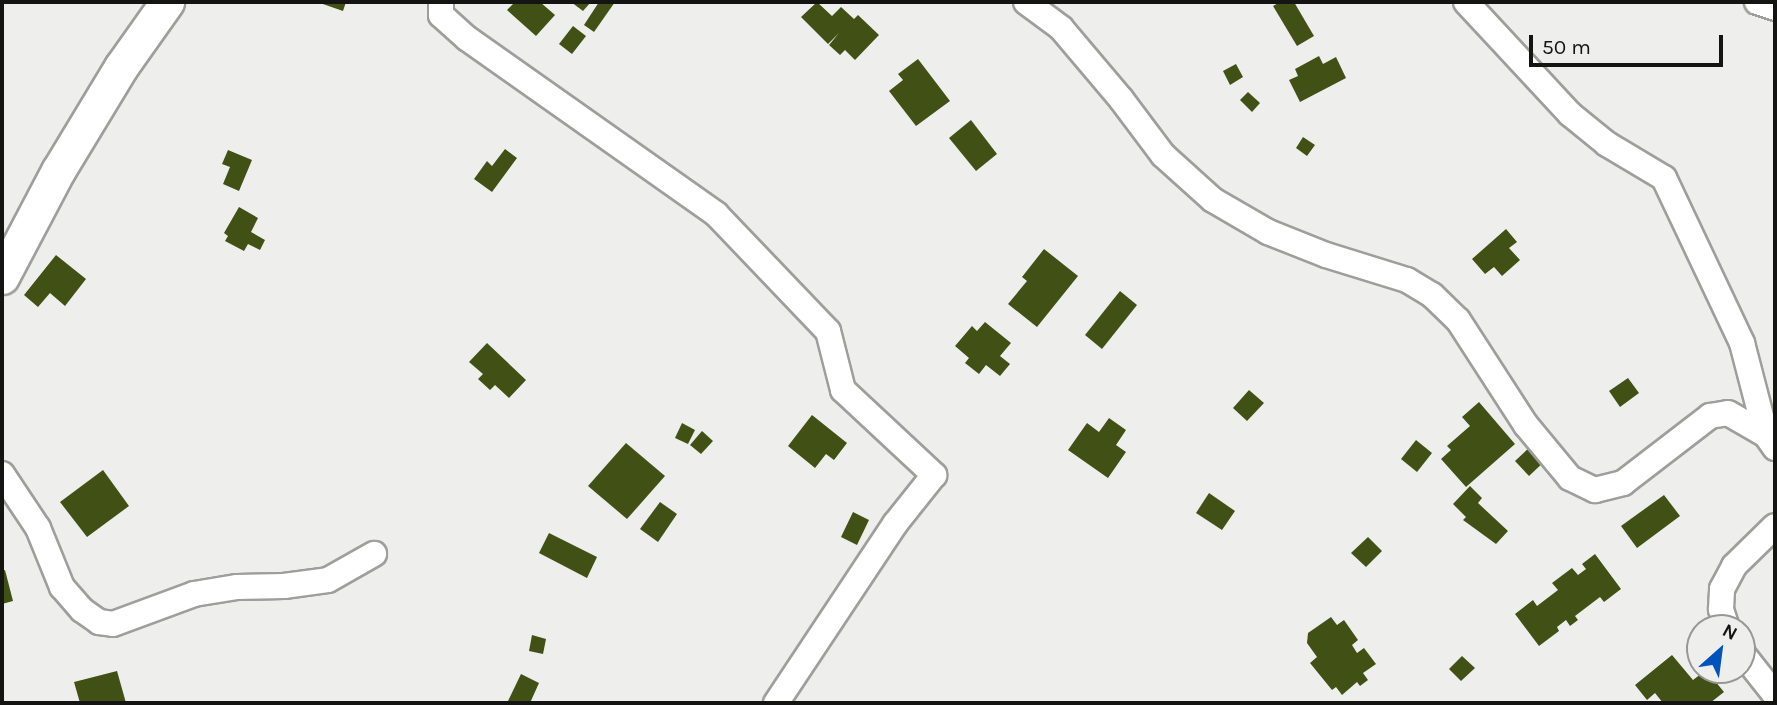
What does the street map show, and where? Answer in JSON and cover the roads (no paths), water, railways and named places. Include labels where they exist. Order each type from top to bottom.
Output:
[{"type":"street","points":[[2,276],[65,160],[121,67],[167,2]]},
{"type":"street","points":[[441,2],[441,15],[468,39],[716,214],[828,331],[843,390],[934,475],[895,524],[776,703]]},
{"type":"street","points":[[1026,2],[1060,28],[1121,99],[1163,155],[1213,200],[1268,232],[1326,255],[1407,280],[1432,295],[1458,320],[1526,425],[1570,478],[1595,490],[1623,483],[1710,416],[1728,413],[1771,442]]},
{"type":"street","points":[[1466,2],[1570,114],[1607,144],[1664,178],[1742,343],[1771,442]]},
{"type":"street","points":[[1756,2],[1775,8]]},
{"type":"street","points":[[2,474],[38,528],[62,587],[82,610],[99,622],[113,624],[194,594],[237,587],[284,586],[328,580],[374,554]]},
{"type":"street","points":[[1723,614],[1722,590],[1734,566],[1775,526]]},
{"type":"street","points":[[1756,671],[1775,695]]}]
